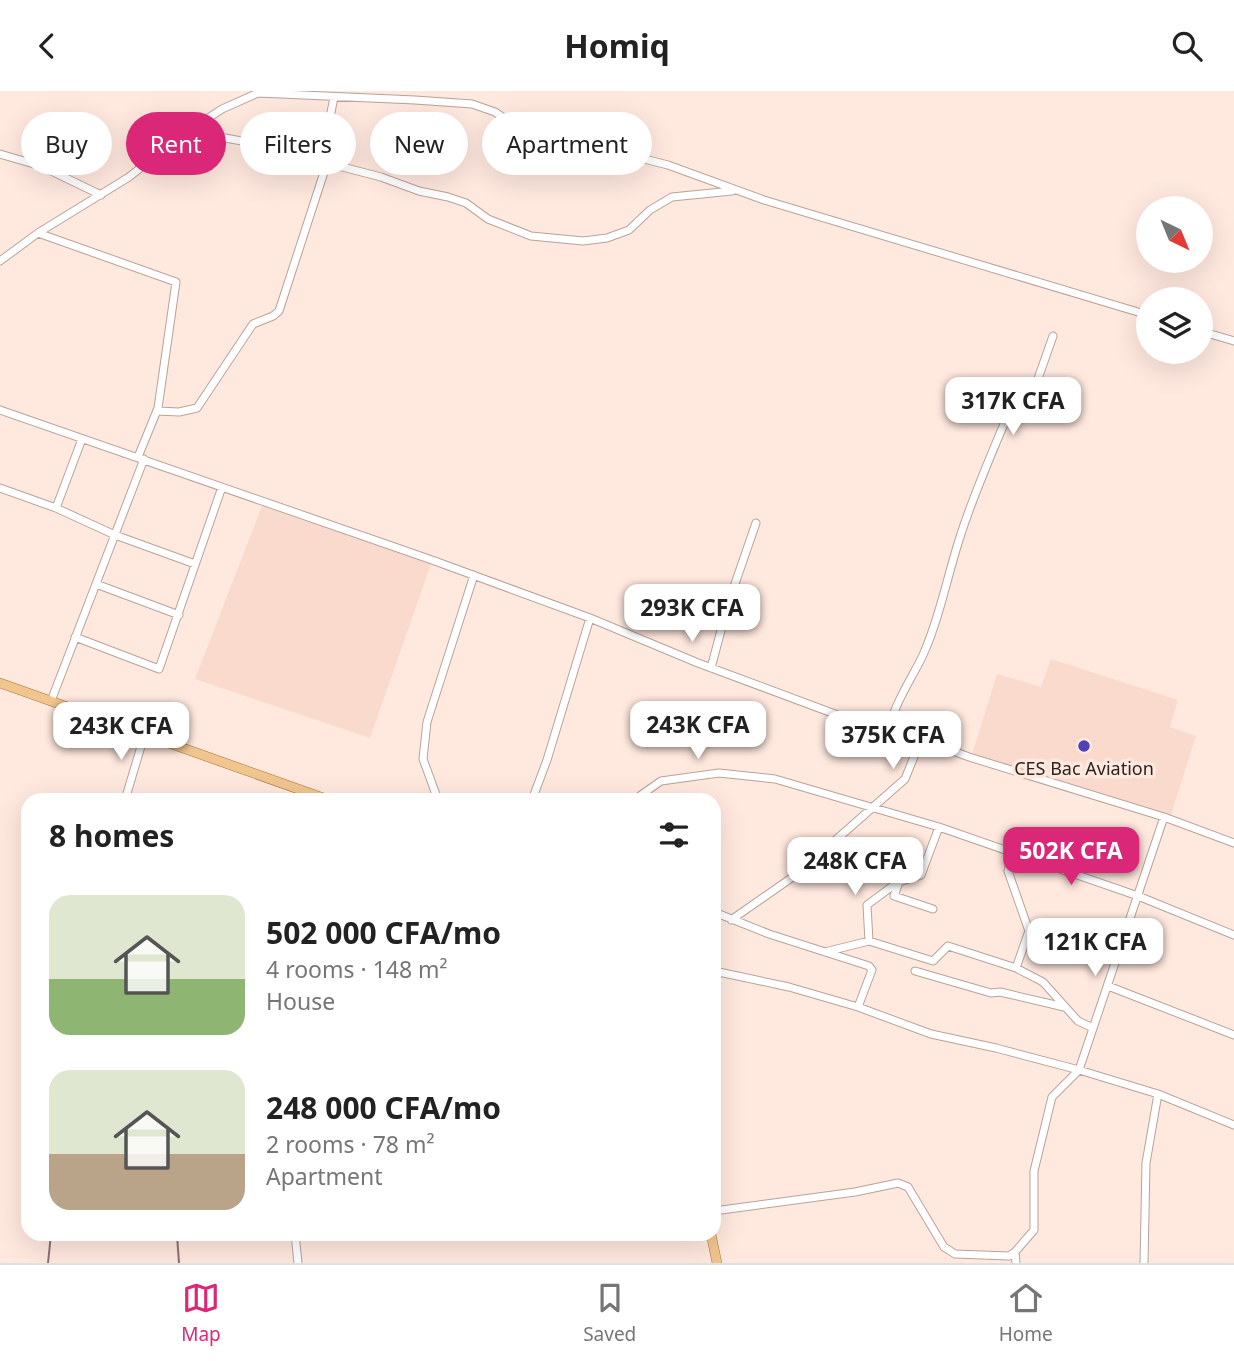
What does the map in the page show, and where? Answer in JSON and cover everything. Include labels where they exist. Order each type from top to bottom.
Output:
[{"type":"main road","points":[[0,683],[310,793]]},
{"type":"main road","points":[[712,1241],[717,1263]]},
{"type":"street","points":[[218,112],[256,92],[472,104],[495,112],[517,127],[668,165],[817,217],[1136,311]]},
{"type":"street","points":[[331,112],[334,97]]},
{"type":"street","points":[[0,154],[41,166],[101,195]]},
{"type":"street","points":[[356,171],[419,191],[448,197],[466,204],[488,219],[531,236],[583,241],[607,238],[629,230],[650,210],[672,197],[736,190]]},
{"type":"street","points":[[0,261],[128,175]]},
{"type":"street","points":[[158,411],[179,412],[197,408],[253,324],[279,311],[323,175]]},
{"type":"street","points":[[38,233],[176,282],[158,411],[115,535],[51,701]]},
{"type":"street","points":[[1213,335],[1234,341]]},
{"type":"street","points":[[891,733],[892,714],[915,674],[935,626],[974,494],[1007,417],[1021,413],[1028,407],[1054,337]]},
{"type":"street","points":[[0,410],[474,575],[590,618],[712,668],[891,733],[921,739],[969,757],[1164,817],[1234,843]]},
{"type":"street","points":[[57,508],[82,439]]},
{"type":"street","points":[[75,637],[159,669],[222,487]]},
{"type":"street","points":[[0,488],[195,564]]},
{"type":"street","points":[[712,668],[728,604],[757,523]]},
{"type":"street","points":[[436,793],[424,759],[427,722],[474,575]]},
{"type":"street","points":[[96,584],[179,615]]},
{"type":"street","points":[[534,793],[547,760],[590,618]]},
{"type":"street","points":[[127,793],[145,733]]},
{"type":"street","points":[[731,920],[797,874],[905,779],[921,739]]},
{"type":"street","points":[[644,793],[661,781],[719,772],[775,779],[939,827],[1013,852],[1138,896],[1234,935]]},
{"type":"street","points":[[721,1210],[855,1192],[898,1183],[908,1187],[949,1251],[955,1254],[1009,1256],[1016,1252],[1034,1230],[1034,1171],[1052,1097],[1079,1070],[1164,817]]},
{"type":"street","points":[[869,941],[866,905],[899,882],[921,875],[939,827]]},
{"type":"street","points":[[1013,852],[1008,871],[1029,931],[1016,968]]},
{"type":"street","points":[[899,882],[894,896],[933,909]]},
{"type":"street","points":[[721,915],[869,966],[872,970],[858,1007]]},
{"type":"street","points":[[825,952],[869,941],[933,961],[948,946],[1016,968],[1043,982],[1078,1021],[1093,1028]]},
{"type":"street","points":[[915,971],[990,993],[1000,992],[1065,1007]]},
{"type":"street","points":[[721,972],[789,987],[858,1007],[931,1034],[1079,1070],[1158,1094],[1234,1125]]},
{"type":"street","points":[[1108,986],[1234,1035]]},
{"type":"street","points":[[1144,1263],[1146,1163],[1158,1094]]},
{"type":"street","points":[[296,1241],[298,1263]]},
{"type":"street","points":[[1016,1252],[1016,1263]]},
{"type":"shaded area","points":[[262,506],[431,564],[370,738],[195,679]]},
{"type":"shaded area","name":"CES Bac Aviation","points":[[1051,659],[1178,700],[1170,727],[1196,736],[1171,815],[972,755],[997,674],[1041,687]]},
{"type":"waterway","points":[[48,1263],[50,1241]]},
{"type":"waterway","points":[[177,1241],[179,1263]]},
{"type":"place","name":"CES Bac Aviation","points":[[1084,746]]}]
